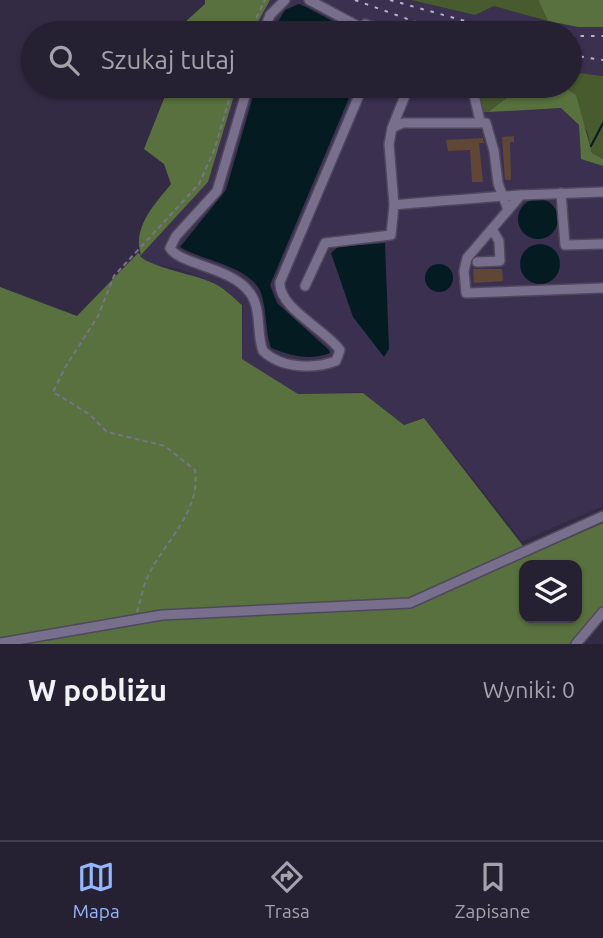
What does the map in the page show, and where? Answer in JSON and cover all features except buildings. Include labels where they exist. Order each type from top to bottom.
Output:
[{"type":"street","points":[[268,21],[285,0]]},
{"type":"street","points":[[309,0],[349,21]]},
{"type":"street","points":[[244,98],[217,191],[176,236],[170,248],[181,258],[218,269],[246,289],[255,304],[264,351],[274,359],[308,367],[336,361],[340,350],[287,302],[280,291],[280,282],[358,98]]},
{"type":"street","points":[[305,286],[324,243],[391,235],[394,205],[389,144],[392,128],[404,98]]},
{"type":"street","points":[[475,98],[480,121]]},
{"type":"street","points":[[392,128],[402,123],[480,121],[490,128],[497,178],[508,210]]},
{"type":"street","points":[[394,205],[603,192]]},
{"type":"street","points":[[561,193],[565,245],[603,244]]},
{"type":"street","points":[[521,195],[465,262],[466,293],[603,288]]},
{"type":"street","points":[[477,262],[499,261],[498,237],[492,229]]},
{"type":"street","points":[[0,643],[136,617],[410,603],[603,516]]},
{"type":"street","points":[[576,644],[603,612]]},
{"type":"path","points":[[255,21],[265,0]]},
{"type":"path","points":[[136,617],[147,576],[186,516],[198,489],[195,470],[165,446],[145,439],[122,438],[107,432],[53,392],[65,366],[98,316],[114,276],[199,184],[215,148],[230,98]]},
{"type":"path","points":[[136,617],[146,612]]},
{"type":"shaded area","points":[[270,0],[411,0],[475,15],[494,6],[554,21],[259,21]]},
{"type":"shaded area","points":[[299,4],[332,21],[278,21],[285,10]]},
{"type":"shaded area","points":[[582,27],[603,27],[603,76],[582,73]]},
{"type":"shaded area","points":[[233,98],[481,98],[480,112],[561,108],[579,125],[581,159],[603,166],[603,506],[522,541],[424,417],[404,425],[362,392],[298,394],[242,359],[243,304],[215,283],[180,269],[147,263],[141,255],[208,182]]},
{"type":"shaded area","points":[[253,98],[349,98],[270,285],[277,303],[330,353],[315,357],[300,356],[271,348],[263,300],[255,284],[236,270],[180,247],[226,190]]},
{"type":"shaded area","points":[[538,199],[552,205],[558,219],[552,233],[538,239],[524,233],[518,219],[524,205]]},
{"type":"shaded area","points":[[385,243],[389,349],[384,357],[353,317],[331,253],[338,247]]},
{"type":"shaded area","points":[[540,244],[554,250],[560,264],[554,278],[540,284],[526,278],[520,264],[526,250]]},
{"type":"shaded area","points":[[439,264],[449,268],[453,278],[449,288],[439,292],[429,288],[425,278],[429,268]]},
{"type":"green space","points":[[205,0],[270,0],[259,21],[186,21],[205,4]]},
{"type":"green space","points":[[411,0],[538,0],[548,21],[494,6],[475,15]]},
{"type":"green space","points":[[538,0],[603,0],[603,27],[582,27],[582,21],[548,21]]},
{"type":"green space","points":[[582,73],[603,76],[603,159],[592,153],[587,131],[570,98],[582,98]]},
{"type":"green space","points":[[164,98],[233,98],[208,182],[141,255],[139,245],[142,226],[171,184],[164,164],[144,149]]},
{"type":"green space","points":[[481,98],[506,98],[488,112],[480,112]]},
{"type":"green space","points":[[506,98],[577,98],[592,153],[603,159],[603,166],[581,159],[579,125],[561,108],[488,112]]},
{"type":"green space","points":[[138,253],[153,264],[211,282],[224,289],[242,305],[242,359],[298,394],[363,393],[404,425],[424,418],[530,555],[603,523],[603,608],[573,644],[0,644],[0,287],[77,316]]},
{"type":"waterway","points":[[591,146],[603,123]]},
{"type":"railway","points":[[355,0],[413,21]]},
{"type":"railway","points":[[390,0],[465,21]]},
{"type":"railway","points":[[582,36],[603,36]]},
{"type":"railway","points":[[582,57],[603,60]]}]
